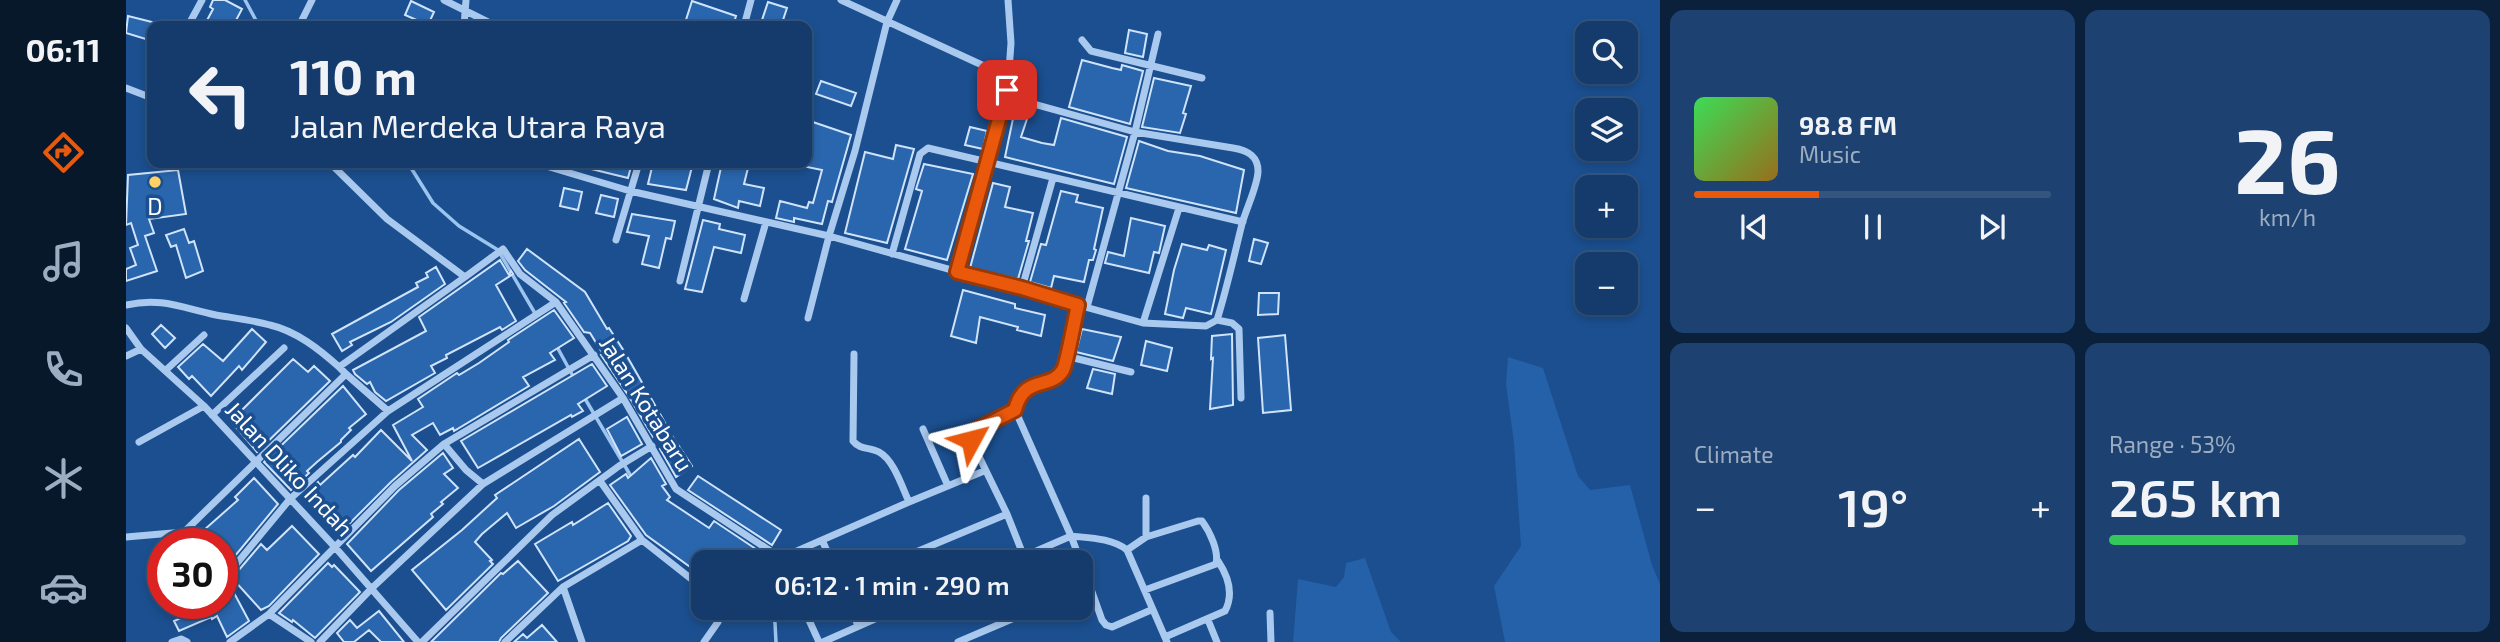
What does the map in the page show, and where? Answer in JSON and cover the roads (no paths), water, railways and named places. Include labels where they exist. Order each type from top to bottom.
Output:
[{"type":"street","points":[[191,21],[202,0]]},
{"type":"street","points":[[302,21],[312,0]]},
{"type":"street","points":[[444,0],[486,21]]},
{"type":"street","points":[[464,21],[466,0]]},
{"type":"street","points":[[745,21],[751,0]]},
{"type":"street","points":[[841,0],[1008,84]]},
{"type":"street","points":[[808,318],[855,151],[887,22],[897,0]]},
{"type":"street","points":[[957,272],[1006,101],[1011,43],[1008,0]]},
{"type":"street","points":[[1087,307],[1135,132],[1158,34]]},
{"type":"street","points":[[1082,40],[1091,51],[1202,78]]},
{"type":"street","points":[[126,88],[147,94]]},
{"type":"street","points":[[1006,101],[1012,98],[1135,132],[1247,151],[1256,162],[1258,172],[1217,320]]},
{"type":"street","points":[[892,254],[923,149],[928,148],[1243,222]]},
{"type":"street","points":[[335,168],[387,219],[465,277]]},
{"type":"street","points":[[566,168],[630,191],[829,236],[1143,323],[1206,326],[1217,320],[1237,325],[1241,398]]},
{"type":"street","points":[[617,240],[637,168]]},
{"type":"street","points":[[680,281],[708,168]]},
{"type":"street","points":[[1022,288],[1053,178]]},
{"type":"street","points":[[1143,323],[1179,208]]},
{"type":"street","points":[[744,299],[766,222]]},
{"type":"street","name":"Jalan Kotabaru","points":[[339,367],[503,249],[520,274],[556,302],[623,398],[681,494],[767,550]]},
{"type":"street","points":[[126,305],[143,301],[164,301],[215,315],[273,325],[320,350],[388,411]]},
{"type":"street","points":[[238,562],[290,499],[388,411],[556,302]]},
{"type":"street","points":[[1021,550],[1007,514],[984,471],[971,434],[1015,410],[1021,393],[1065,368],[1078,305]]},
{"type":"street","name":"Jalan Dliko Indah","points":[[126,328],[141,349],[204,406],[420,642]]},
{"type":"street","points":[[166,370],[204,335]]},
{"type":"street","points":[[212,415],[284,348]]},
{"type":"street","points":[[126,356],[141,349]]},
{"type":"street","points":[[854,354],[853,441],[860,447],[876,450],[884,456],[909,502]]},
{"type":"street","points":[[230,642],[269,614],[395,486],[444,444],[594,355]]},
{"type":"street","points":[[1066,356],[1131,372]]},
{"type":"street","points":[[188,528],[346,374]]},
{"type":"street","points":[[320,642],[372,588],[483,484],[623,398]]},
{"type":"street","points":[[139,442],[204,406]]},
{"type":"street","points":[[1015,410],[1076,550]]},
{"type":"street","points":[[923,429],[948,486]]},
{"type":"street","points":[[444,444],[466,470],[483,484]]},
{"type":"street","points":[[420,642],[530,535],[570,501],[652,446]]},
{"type":"street","name":"Jalan Kotabaru","points":[[802,550],[984,471]]},
{"type":"street","points":[[600,481],[642,540],[691,579]]},
{"type":"street","points":[[1146,498],[1146,537]]},
{"type":"street","points":[[921,550],[1007,514]]},
{"type":"street","points":[[1043,550],[1071,536],[1120,544],[1127,550],[1166,639],[1221,614],[1228,605],[1229,584],[1202,521],[1146,537],[1127,550]]},
{"type":"street","points":[[126,537],[147,535]]},
{"type":"street","points":[[505,642],[563,587],[642,540]]},
{"type":"street","points":[[822,540],[827,550]]},
{"type":"street","points":[[1145,590],[1214,566],[1218,561]]},
{"type":"street","points":[[563,587],[582,642]]},
{"type":"street","points":[[1093,596],[1102,620],[1112,627],[1152,610]]},
{"type":"street","points":[[269,614],[311,642]]},
{"type":"street","points":[[1270,614],[1271,642]]},
{"type":"street","points":[[704,642],[719,620]]},
{"type":"street","points":[[810,620],[821,642],[872,620]]},
{"type":"street","points":[[856,620],[858,626]]},
{"type":"street","points":[[958,642],[1010,620]]},
{"type":"street","points":[[1208,620],[1217,642]]},
{"type":"street","points":[[172,642],[181,639],[187,642]]},
{"type":"waterway","points":[[245,0],[256,21]]},
{"type":"waterway","points":[[411,168],[433,203],[459,226],[498,250],[536,315]]},
{"type":"waterway","points":[[556,345],[574,378]]},
{"type":"waterway","points":[[584,397],[632,478]]},
{"type":"waterway","points":[[774,620],[776,642]]},
{"type":"place","name":"D","points":[[155,182]]}]
